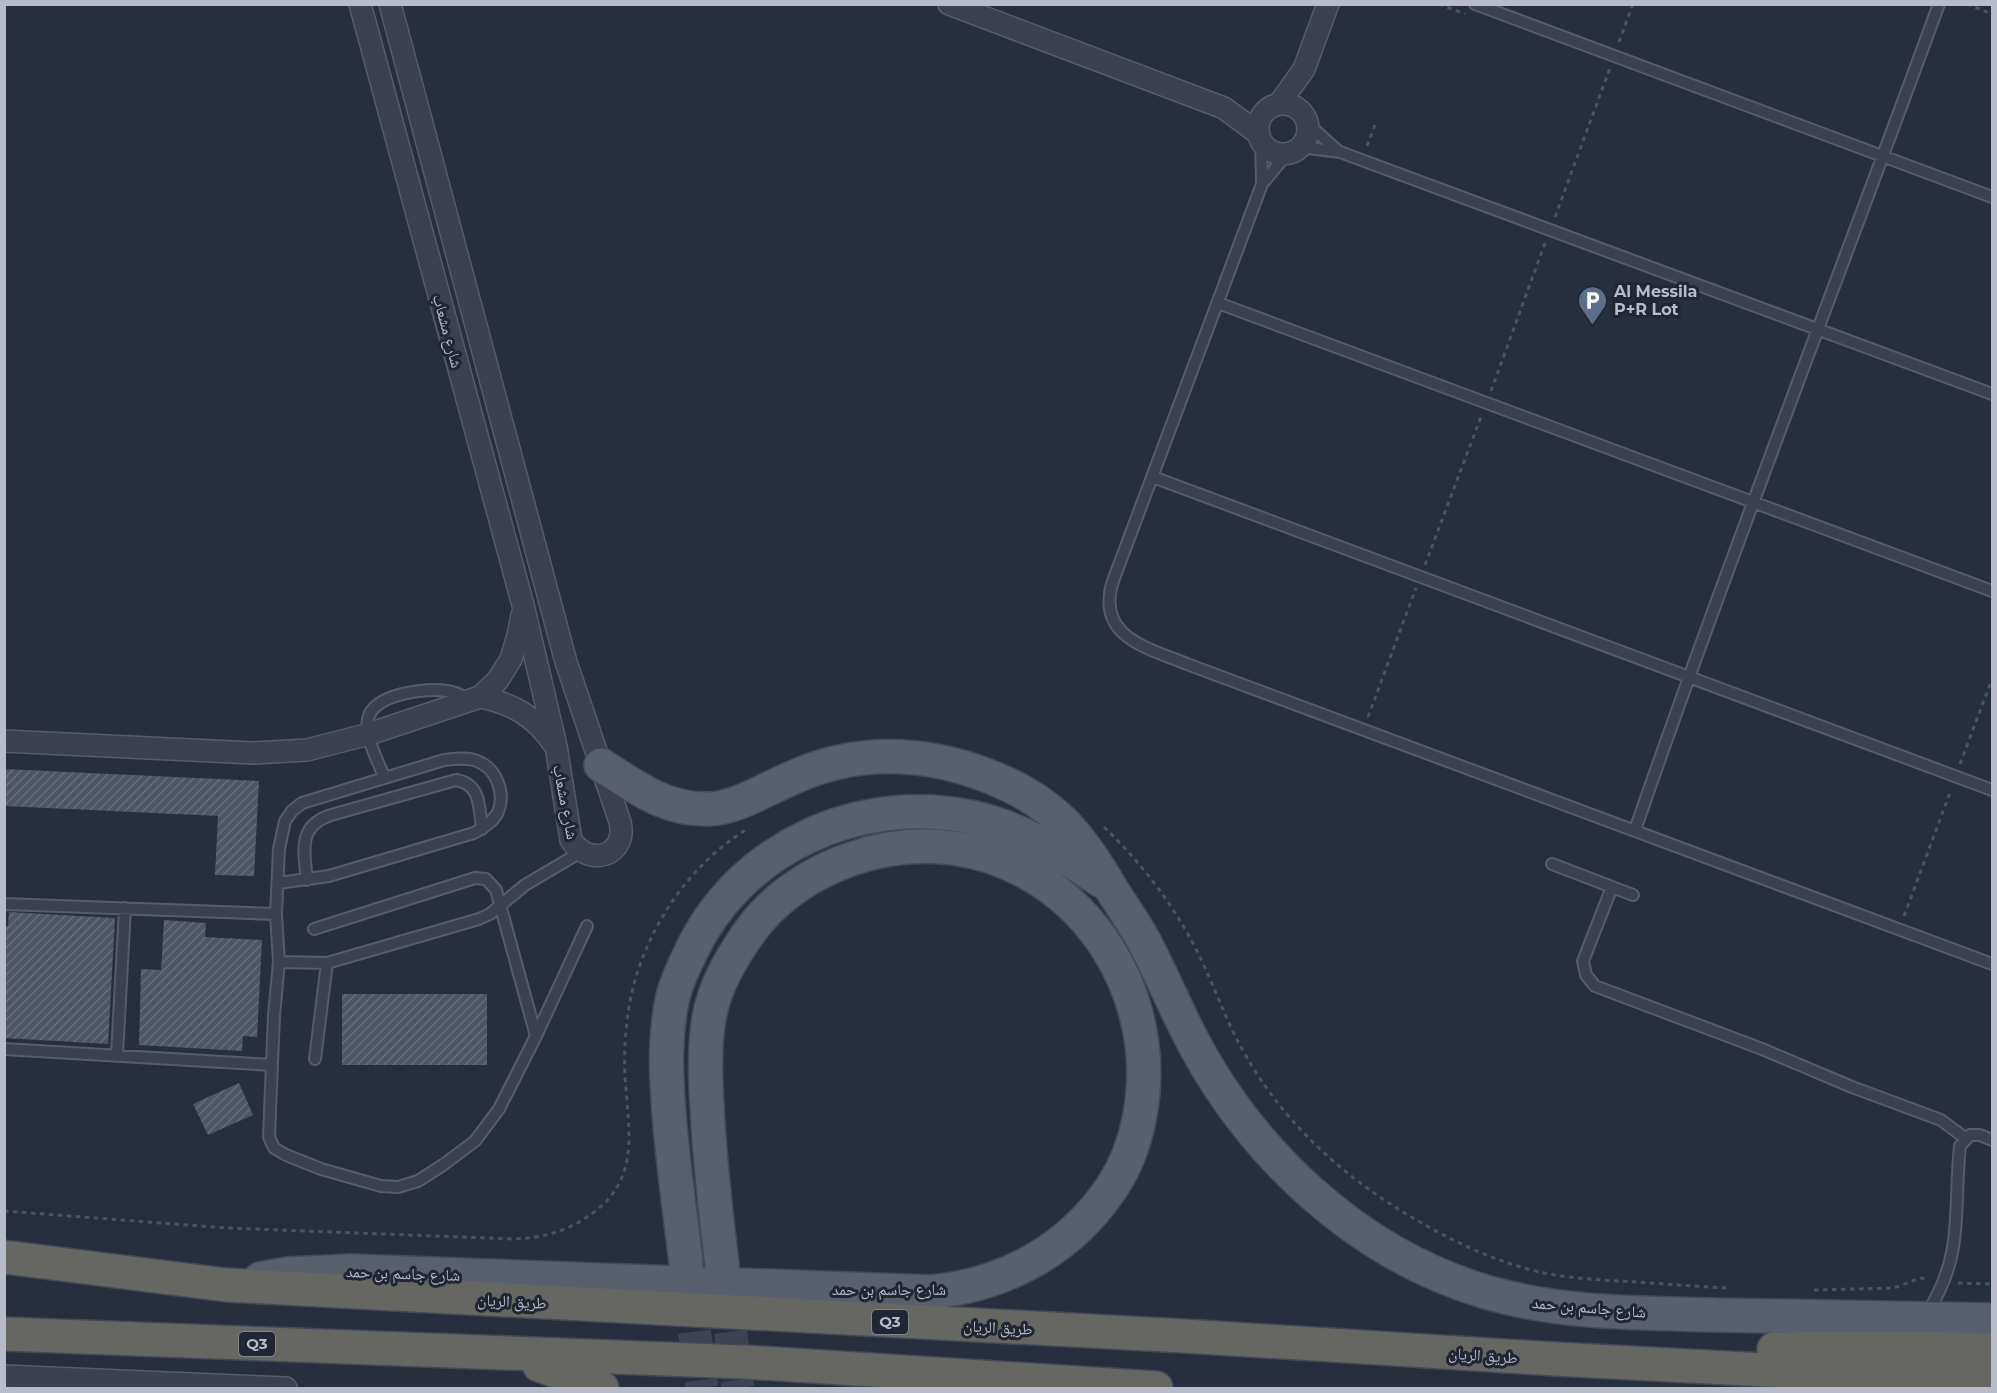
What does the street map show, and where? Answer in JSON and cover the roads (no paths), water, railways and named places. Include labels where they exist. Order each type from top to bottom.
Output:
[{"type":"highway","name":"طريق الريان","points":[[4,1257],[226,1286],[1184,1336],[1555,1359],[1992,1382]]},
{"type":"highway","name":"Q3","points":[[4,1334],[745,1362],[1156,1389]]},
{"type":"highway","points":[[1555,1359],[1596,1348],[1639,1346],[1810,1350],[1909,1348],[1992,1350]]},
{"type":"highway","points":[[509,1354],[602,1389]]},
{"type":"highway","points":[[937,1389],[1026,1380]]},
{"type":"main road","points":[[601,765],[655,799],[680,806],[705,809],[730,805],[822,766],[849,760],[897,755],[929,758],[992,777],[1041,803],[1086,847],[1111,888]]},
{"type":"main road","name":"شارع جاسم بن حمد","points":[[686,1263],[671,1140],[666,1066],[667,1030],[680,975],[696,941],[716,909],[741,881],[779,853],[819,832],[847,822],[882,814],[931,812],[971,817],[1008,827],[1052,848],[1111,888],[1141,936],[1187,1031],[1222,1091],[1245,1123],[1312,1194],[1380,1243],[1421,1266],[1486,1292],[1567,1308],[1651,1313],[1992,1320]]},
{"type":"main road","name":"شارع جاسم بن حمد","points":[[226,1286],[287,1274],[351,1271],[931,1292],[959,1289],[983,1283],[1027,1265],[1050,1252],[1071,1234],[1105,1197],[1118,1178],[1129,1154],[1141,1107],[1144,1084],[1144,1058],[1140,1033],[1116,960],[1096,932],[1064,897],[1022,868],[998,859],[946,847],[920,846],[866,854],[817,873],[792,888],[754,924],[726,967],[709,1018],[705,1073],[709,1146],[722,1265]]},
{"type":"main road","points":[[1312,1194],[1326,1218],[1401,1270],[1442,1292],[1504,1314],[1560,1324],[1846,1340],[1909,1348]]},
{"type":"street","name":"شارع مشعاب","points":[[360,4],[523,605],[556,746],[569,833],[571,840],[581,852],[597,856],[608,853],[617,845],[621,834],[620,822],[566,662],[390,4]]},
{"type":"street","points":[[949,4],[1224,108],[1272,151],[1293,150],[1308,133],[1305,119],[1304,69]]},
{"type":"street","points":[[1260,138],[1261,117],[1273,107],[1304,69],[1328,4]]},
{"type":"street","points":[[1224,108],[1273,107],[1288,104],[1296,108],[1305,119]]},
{"type":"street","points":[[475,699],[498,680],[511,659],[523,605]]},
{"type":"street","points":[[4,741],[283,753],[307,750],[369,734],[475,699],[495,700],[524,713],[536,722],[556,746]]},
{"type":"street","points":[[4,1376],[80,1384],[286,1389]]},
{"type":"lane","points":[[1475,4],[1992,197]]},
{"type":"lane","points":[[1635,830],[1753,502],[1939,4]]},
{"type":"lane","points":[[1305,119],[1340,152]]},
{"type":"lane","points":[[1260,138],[1262,184]]},
{"type":"lane","points":[[1992,394],[1340,152],[1322,148],[1293,150],[1262,184],[1109,593],[1111,616],[1116,627],[1126,638],[1178,660],[1992,964]]},
{"type":"lane","points":[[1218,303],[1992,591]]},
{"type":"lane","points":[[1153,477],[1992,790]]},
{"type":"lane","points":[[369,734],[384,777]]},
{"type":"lane","points":[[278,883],[328,876],[482,829],[498,811],[501,795],[497,780],[489,767],[476,760],[461,758],[444,760],[302,803],[292,811],[281,833],[276,914],[279,962],[273,1015],[269,1137],[274,1148],[286,1155],[321,1169],[381,1186],[398,1187],[418,1181],[475,1141],[499,1109],[587,926]]},
{"type":"lane","points":[[307,880],[304,853],[306,836],[316,822],[332,815],[456,780],[470,784],[475,790],[478,796],[482,829]]},
{"type":"lane","points":[[279,962],[327,963],[479,919],[499,907],[516,891],[581,852]]},
{"type":"lane","points":[[1552,864],[1633,895]]},
{"type":"lane","points":[[314,929],[475,878],[486,879],[493,886],[536,1036]]},
{"type":"lane","points":[[1612,887],[1583,961],[1586,975],[1595,986],[1941,1120],[1965,1138]]},
{"type":"lane","points":[[4,904],[276,914]]},
{"type":"lane","points":[[117,1054],[124,908]]},
{"type":"lane","points":[[315,1059],[327,963]]},
{"type":"lane","points":[[4,1049],[272,1065]]},
{"type":"lane","points":[[1923,1319],[1943,1282],[1952,1257],[1956,1230],[1960,1146],[1965,1138],[1975,1134],[1992,1140]]},
{"type":"tunnel","points":[[688,1283],[702,1388]]},
{"type":"tunnel","points":[[724,1283],[738,1388]]},
{"type":"place","name":"Al Messila P+R Lot","points":[[1593,326]]}]
